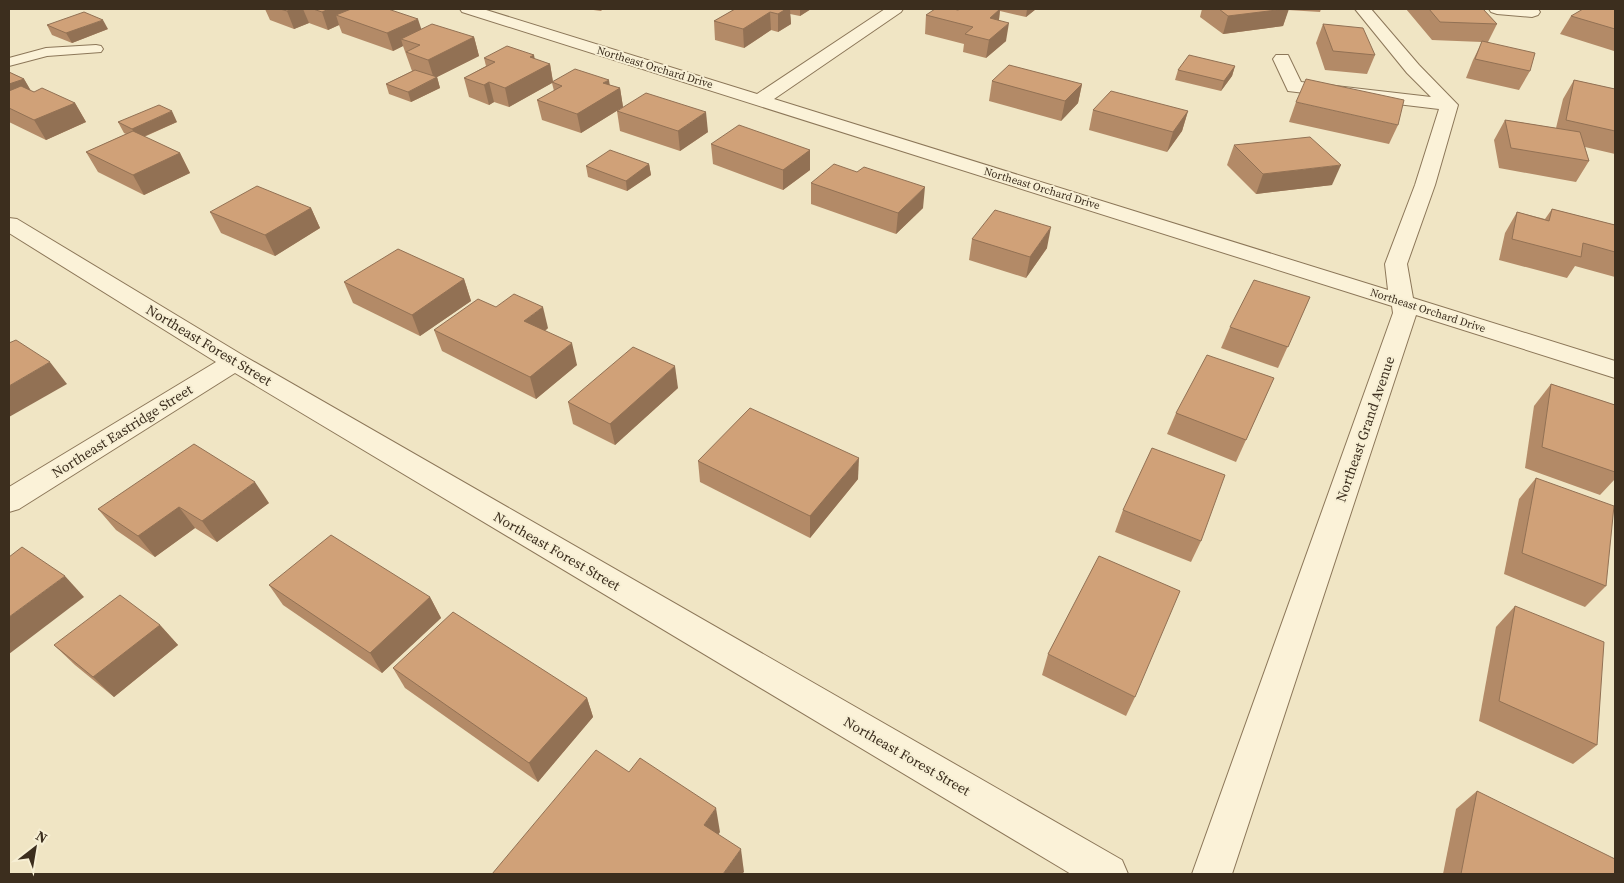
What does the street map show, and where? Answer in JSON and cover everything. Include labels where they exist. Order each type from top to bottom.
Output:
[{"type":"street","name":"Northeast Orchard Drive","points":[[468,9],[1404,302],[1615,370]]},
{"type":"street","points":[[760,100],[895,9]]},
{"type":"street","points":[[1363,9],[1413,70],[1449,105]]},
{"type":"street","points":[[1497,9],[1532,12]]},
{"type":"street","points":[[1282,60],[1294,87],[1449,105]]},
{"type":"street","name":"Northeast Grand Avenue","points":[[1212,874],[1405,313],[1397,278],[1396,264],[1424,185],[1449,105]]},
{"type":"street","name":"Northeast Forest Street","points":[[9,224],[235,362],[1108,874]]},
{"type":"street","name":"Northeast Eastridge Street","points":[[9,501],[235,362]]},
{"type":"lane","points":[[9,62],[46,52],[96,49]]},
{"type":"building","points":[[313,9],[329,9],[322,12]]},
{"type":"building","points":[[351,9],[388,9],[418,19],[387,33],[336,15]]},
{"type":"building","points":[[735,9],[786,9],[778,14],[770,12],[743,29],[714,21]]},
{"type":"building","points":[[935,9],[1000,9],[990,18],[1009,23],[989,40],[965,34],[973,27],[926,15]]},
{"type":"building","points":[[1219,9],[1285,9],[1228,16]]},
{"type":"building","points":[[1429,9],[1483,9],[1497,24],[1440,22]]},
{"type":"building","points":[[1583,9],[1615,9],[1615,29],[1571,16]]},
{"type":"building","points":[[84,12],[103,20],[66,33],[47,25]]},
{"type":"building","points":[[432,24],[474,37],[428,60],[406,52],[420,45],[401,39]]},
{"type":"building","points":[[1323,24],[1363,28],[1375,55],[1333,51]]},
{"type":"building","points":[[1482,41],[1535,53],[1530,71],[1475,59]]},
{"type":"building","points":[[507,46],[534,55],[530,57],[550,64],[505,88],[489,82],[484,85],[464,78],[495,62],[484,58]]},
{"type":"building","points":[[1189,55],[1235,66],[1224,81],[1178,70]]},
{"type":"building","points":[[1009,65],[1082,84],[1065,101],[992,81]]},
{"type":"building","points":[[575,69],[609,80],[603,83],[620,88],[577,114],[537,100],[562,86],[552,82]]},
{"type":"building","points":[[415,70],[437,77],[408,92],[386,84]]},
{"type":"building","points":[[9,72],[24,79],[9,84]]},
{"type":"building","points":[[1306,79],[1404,100],[1398,125],[1296,102]]},
{"type":"building","points":[[1574,80],[1615,89],[1615,131],[1566,120]]},
{"type":"building","points":[[21,86],[34,92],[42,88],[75,103],[34,120],[9,108],[9,91]]},
{"type":"building","points":[[1111,91],[1188,111],[1173,132],[1093,110]]},
{"type":"building","points":[[646,93],[706,112],[678,131],[617,111]]},
{"type":"building","points":[[159,105],[172,111],[132,129],[118,122]]},
{"type":"building","points":[[1505,120],[1580,132],[1589,161],[1511,148]]},
{"type":"building","points":[[739,125],[810,150],[783,170],[711,144]]},
{"type":"building","points":[[133,131],[180,153],[133,175],[86,152]]},
{"type":"building","points":[[1310,137],[1341,165],[1263,174],[1234,145]]},
{"type":"building","points":[[610,150],[649,164],[626,181],[586,166]]},
{"type":"building","points":[[834,164],[857,172],[864,167],[925,187],[898,213],[811,183]]},
{"type":"building","points":[[257,186],[311,208],[265,235],[210,212]]},
{"type":"building","points":[[1552,209],[1615,225],[1615,252],[1583,243],[1581,257],[1512,239],[1517,212],[1549,221]]},
{"type":"building","points":[[995,210],[1051,227],[1030,257],[972,239]]},
{"type":"building","points":[[398,249],[464,279],[412,315],[344,282]]},
{"type":"building","points":[[1254,280],[1310,297],[1288,347],[1230,327]]},
{"type":"building","points":[[514,294],[543,307],[524,321],[572,343],[530,377],[434,330],[478,299],[496,307]]},
{"type":"building","points":[[16,340],[50,362],[9,386],[9,343]]},
{"type":"building","points":[[633,347],[675,366],[610,424],[568,402]]},
{"type":"building","points":[[1207,355],[1274,378],[1246,440],[1176,413]]},
{"type":"building","points":[[1551,384],[1615,405],[1615,472],[1542,447]]},
{"type":"building","points":[[750,408],[859,458],[810,516],[698,461]]},
{"type":"building","points":[[194,444],[255,482],[202,521],[179,507],[138,536],[98,509]]},
{"type":"building","points":[[1152,448],[1225,475],[1201,541],[1123,510]]},
{"type":"building","points":[[1536,478],[1614,506],[1606,586],[1522,553]]},
{"type":"building","points":[[331,535],[430,597],[370,653],[269,585]]},
{"type":"building","points":[[22,547],[65,576],[9,617],[9,557]]},
{"type":"building","points":[[1099,556],[1180,591],[1135,697],[1048,654]]},
{"type":"building","points":[[120,595],[160,625],[93,677],[54,645]]},
{"type":"building","points":[[1515,606],[1604,642],[1597,745],[1499,701]]},
{"type":"building","points":[[453,612],[587,698],[529,763],[393,668]]},
{"type":"building","points":[[596,750],[629,772],[640,758],[716,808],[704,825],[741,849],[723,874],[492,874]]},
{"type":"building","points":[[1477,791],[1615,859],[1615,874],[1461,874]]}]
